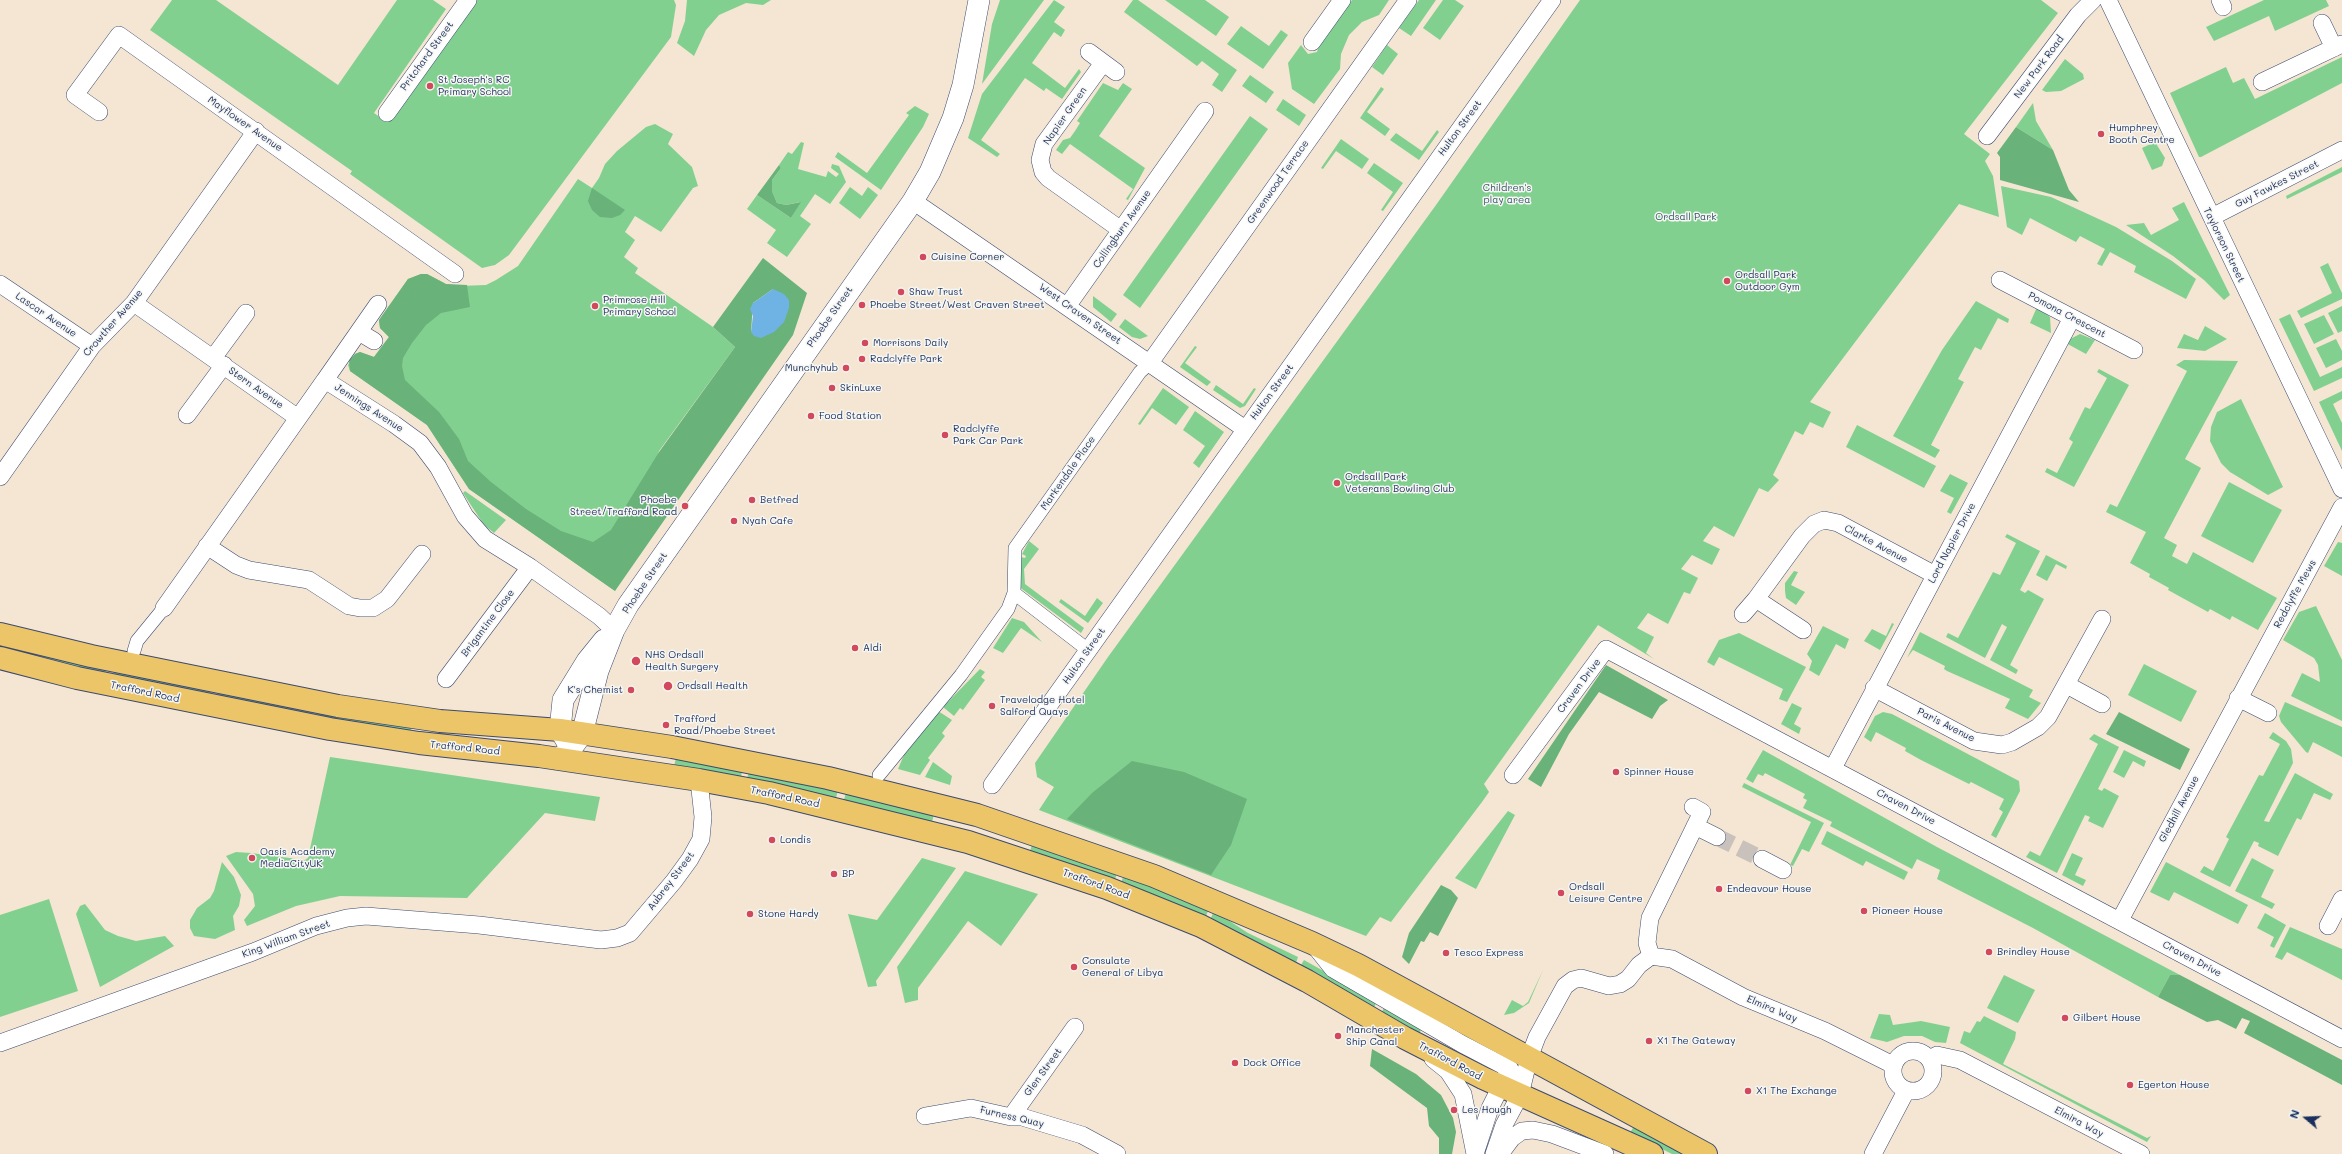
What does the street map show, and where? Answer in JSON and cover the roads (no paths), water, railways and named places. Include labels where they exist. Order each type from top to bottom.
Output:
[{"type":"highway","name":"Trafford Road","points":[[0,634],[91,656],[338,706],[440,721],[560,730],[570,747],[597,764],[699,780],[811,802],[973,843],[1099,885],[1201,926],[1307,981],[1405,1038],[1510,1084],[1652,1154]]},
{"type":"highway","name":"Trafford Road","points":[[0,658],[78,678],[330,729],[419,743],[570,747],[616,737],[672,746],[828,778],[959,809],[1035,833],[1154,876],[1312,943],[1358,965],[1706,1154]]},
{"type":"street","name":"Pritchard Street","points":[[386,113],[468,0]]},
{"type":"street","name":"Phoebe Street","points":[[560,730],[563,700],[587,661],[614,630],[641,586],[913,201],[932,166],[953,118],[963,85],[979,0]]},
{"type":"street","points":[[1312,42],[1342,0]]},
{"type":"street","name":"Greenwood Terrace","points":[[1149,364],[1408,0]]},
{"type":"street","name":"Hulton Street","points":[[992,785],[1552,0]]},
{"type":"street","name":"New Park Road","points":[[1987,136],[2078,15],[2093,0]]},
{"type":"street","name":"Taylorson Street","points":[[2108,0],[2342,489]]},
{"type":"street","points":[[2262,82],[2338,46],[2322,23]]},
{"type":"street","name":"Mayflower Avenue","points":[[99,112],[75,96],[119,35],[455,274]]},
{"type":"street","name":"Napier Green","points":[[1089,52],[1110,67],[1044,144],[1040,160],[1042,168],[1048,178],[1121,230]]},
{"type":"street","name":"Collingburn Avenue","points":[[1068,305],[1121,230],[1172,149],[1205,111]]},
{"type":"street","name":"Crowther Avenue","points":[[0,478],[92,346],[134,302],[256,131]]},
{"type":"street","name":"Guy Fawkes Street","points":[[2212,217],[2342,150]]},
{"type":"street","name":"West Craven Street","points":[[913,201],[1068,305],[1149,364],[1169,375],[1245,429]]},
{"type":"street","name":"Pomona Crescent","points":[[2000,280],[2134,350]]},
{"type":"street","name":"Lascar Avenue","points":[[0,284],[92,346]]},
{"type":"street","name":"Stern Avenue","points":[[134,302],[298,418]]},
{"type":"street","points":[[325,380],[378,304]]},
{"type":"street","points":[[187,415],[246,313]]},
{"type":"street","name":"Lord Napier Drive","points":[[1833,768],[1874,688],[2072,318]]},
{"type":"street","points":[[359,332],[374,342]]},
{"type":"street","name":"Markendale Place","points":[[879,775],[961,675],[1008,609],[1014,593],[1015,548],[1140,372],[1149,364]]},
{"type":"street","name":"Jennings Avenue","points":[[134,651],[137,641],[164,608],[325,380],[394,424],[420,443],[438,467],[465,516],[485,539],[530,567],[599,616],[614,630]]},
{"type":"street","name":"Redclyffe Mews","points":[[2247,680],[2342,507]]},
{"type":"street","name":"Clarke Avenue","points":[[1743,614],[1756,599],[1802,536],[1814,524],[1824,520],[1838,523],[1935,575]]},
{"type":"street","points":[[207,546],[236,565],[249,570],[309,580],[349,606],[360,608],[374,608],[387,599],[422,554]]},
{"type":"street","name":"Brigantine Close","points":[[446,678],[530,567]]},
{"type":"street","points":[[1014,593],[1088,650]]},
{"type":"street","points":[[1756,599],[1803,630]]},
{"type":"street","name":"Paris Avenue","points":[[1874,688],[1974,741],[2002,745],[2026,736],[2048,717],[2102,619]]},
{"type":"street","name":"Phoebe Street","points":[[570,747],[614,630]]},
{"type":"street","name":"Craven Drive","points":[[1513,775],[1606,650],[1833,768],[2342,1039]]},
{"type":"street","name":"Gledhill Avenue","points":[[2120,920],[2247,680]]},
{"type":"street","points":[[2067,685],[2102,704]]},
{"type":"street","points":[[2238,698],[2268,713]]},
{"type":"street","name":"Aubrey Street","points":[[586,938],[609,939],[630,933],[647,914],[690,859],[701,839],[703,817],[699,780]]},
{"type":"street","points":[[1475,1154],[1490,1108],[1529,1058],[1543,1025],[1565,986],[1572,980],[1581,978],[1609,986],[1620,984],[1628,979],[1638,965],[1651,956],[1647,943],[1650,918],[1702,812],[1693,807]]},
{"type":"street","points":[[1695,826],[1717,837]]},
{"type":"street","points":[[1762,860],[1783,870]]},
{"type":"street","points":[[2328,926],[2342,899]]},
{"type":"street","name":"King William Street","points":[[0,1043],[253,952],[316,926],[347,918],[366,916],[479,925],[586,938]]},
{"type":"street","name":"Trafford Road","points":[[1312,943],[1333,969],[1462,1044],[1510,1084]]},
{"type":"street","name":"Elmira Way","points":[[1651,956],[1672,959],[1743,997],[1825,1031],[1893,1065]]},
{"type":"street","name":"Glen Street","points":[[1011,1117],[1075,1027]]},
{"type":"street","points":[[1405,1038],[1453,1077],[1463,1094],[1475,1154]]},
{"type":"street","points":[[1911,1051],[1922,1052],[1929,1059],[1933,1068],[1933,1075],[1929,1084],[1916,1091],[1906,1091],[1895,1081],[1893,1065],[1898,1057],[1911,1051]]},
{"type":"street","name":"Elmira Way","points":[[1929,1059],[1937,1055],[1960,1060],[2141,1154]]},
{"type":"street","points":[[1494,1154],[1504,1125],[1510,1084],[1529,1058]]},
{"type":"street","points":[[1873,1154],[1906,1091]]},
{"type":"street","name":"Furness Quay","points":[[926,1116],[972,1108],[1011,1117],[1022,1117],[1082,1135],[1117,1154]]},
{"type":"street","points":[[1500,1154],[1512,1138],[1522,1131],[1533,1130],[1552,1134],[1605,1154]]},
{"type":"water","points":[[773,289],[784,294],[789,300],[789,308],[784,322],[774,332],[761,338],[754,336],[751,332],[753,316],[750,309],[753,303]]},
{"type":"tunnel","points":[[1717,837],[1762,859]]},
{"type":"place","name":"St Joseph's RC Primary School","points":[[430,86]]},
{"type":"place","name":"Humphrey Booth Centre","points":[[2101,134]]},
{"type":"place","name":"Cuisine Corner","points":[[923,257]]},
{"type":"place","name":"Ordsall Park Outdoor Gym","points":[[1727,281]]},
{"type":"place","name":"Shaw Trust","points":[[901,292]]},
{"type":"place","name":"Phoebe Street/West Craven Street","points":[[862,305]]},
{"type":"place","name":"Primrose Hill Primary School","points":[[595,306]]},
{"type":"place","name":"Morrisons Daily","points":[[865,343]]},
{"type":"place","name":"Radclyffe Park","points":[[862,359]]},
{"type":"place","name":"Munchyhub","points":[[846,368]]},
{"type":"place","name":"SkinLuxe","points":[[832,388]]},
{"type":"place","name":"Food Station","points":[[811,416]]},
{"type":"place","name":"Radclyffe Park Car Park","points":[[945,435]]},
{"type":"place","name":"Ordsall Park Veterans Bowling Club","points":[[1337,483]]},
{"type":"place","name":"Betfred","points":[[752,500]]},
{"type":"place","name":"Phoebe Street/Trafford Road","points":[[685,506]]},
{"type":"place","name":"Nyah Cafe","points":[[734,521]]},
{"type":"place","name":"Aldi","points":[[855,648]]},
{"type":"place","name":"NHS Ordsall Health Surgery","points":[[636,661]]},
{"type":"place","name":"Ordsall Health","points":[[668,686]]},
{"type":"place","name":"K's Chemist","points":[[631,690]]},
{"type":"place","name":"Travelodge Hotel Salford Quays","points":[[992,706]]},
{"type":"place","name":"Trafford Road/Phoebe Street","points":[[666,725]]},
{"type":"place","name":"Spinner House","points":[[1616,772]]},
{"type":"place","name":"Londis","points":[[772,840]]},
{"type":"place","name":"Oasis Academy MediaCityUK","points":[[252,858]]},
{"type":"place","name":"BP","points":[[834,874]]},
{"type":"place","name":"Endeavour House","points":[[1719,889]]},
{"type":"place","name":"Ordsall Leisure Centre","points":[[1561,893]]},
{"type":"place","name":"Pioneer House","points":[[1864,911]]},
{"type":"place","name":"Stone Hardy","points":[[750,914]]},
{"type":"place","name":"Brindley House","points":[[1989,952]]},
{"type":"place","name":"Tesco Express","points":[[1446,953]]},
{"type":"place","name":"Consulate General of Libya","points":[[1074,967]]},
{"type":"place","name":"Gilbert House","points":[[2065,1018]]},
{"type":"place","name":"Manchester Ship Canal","points":[[1338,1036]]},
{"type":"place","name":"X1 The Gateway","points":[[1649,1041]]},
{"type":"place","name":"Dock Office","points":[[1235,1063]]},
{"type":"place","name":"Egerton House","points":[[2130,1085]]},
{"type":"place","name":"X1 The Exchange","points":[[1748,1091]]},
{"type":"place","name":"Les Hough","points":[[1454,1110]]},
{"type":"park label","name":"Children's play area","points":[[1507,194]]},
{"type":"park label","name":"Ordsall Park","points":[[1686,217]]}]
